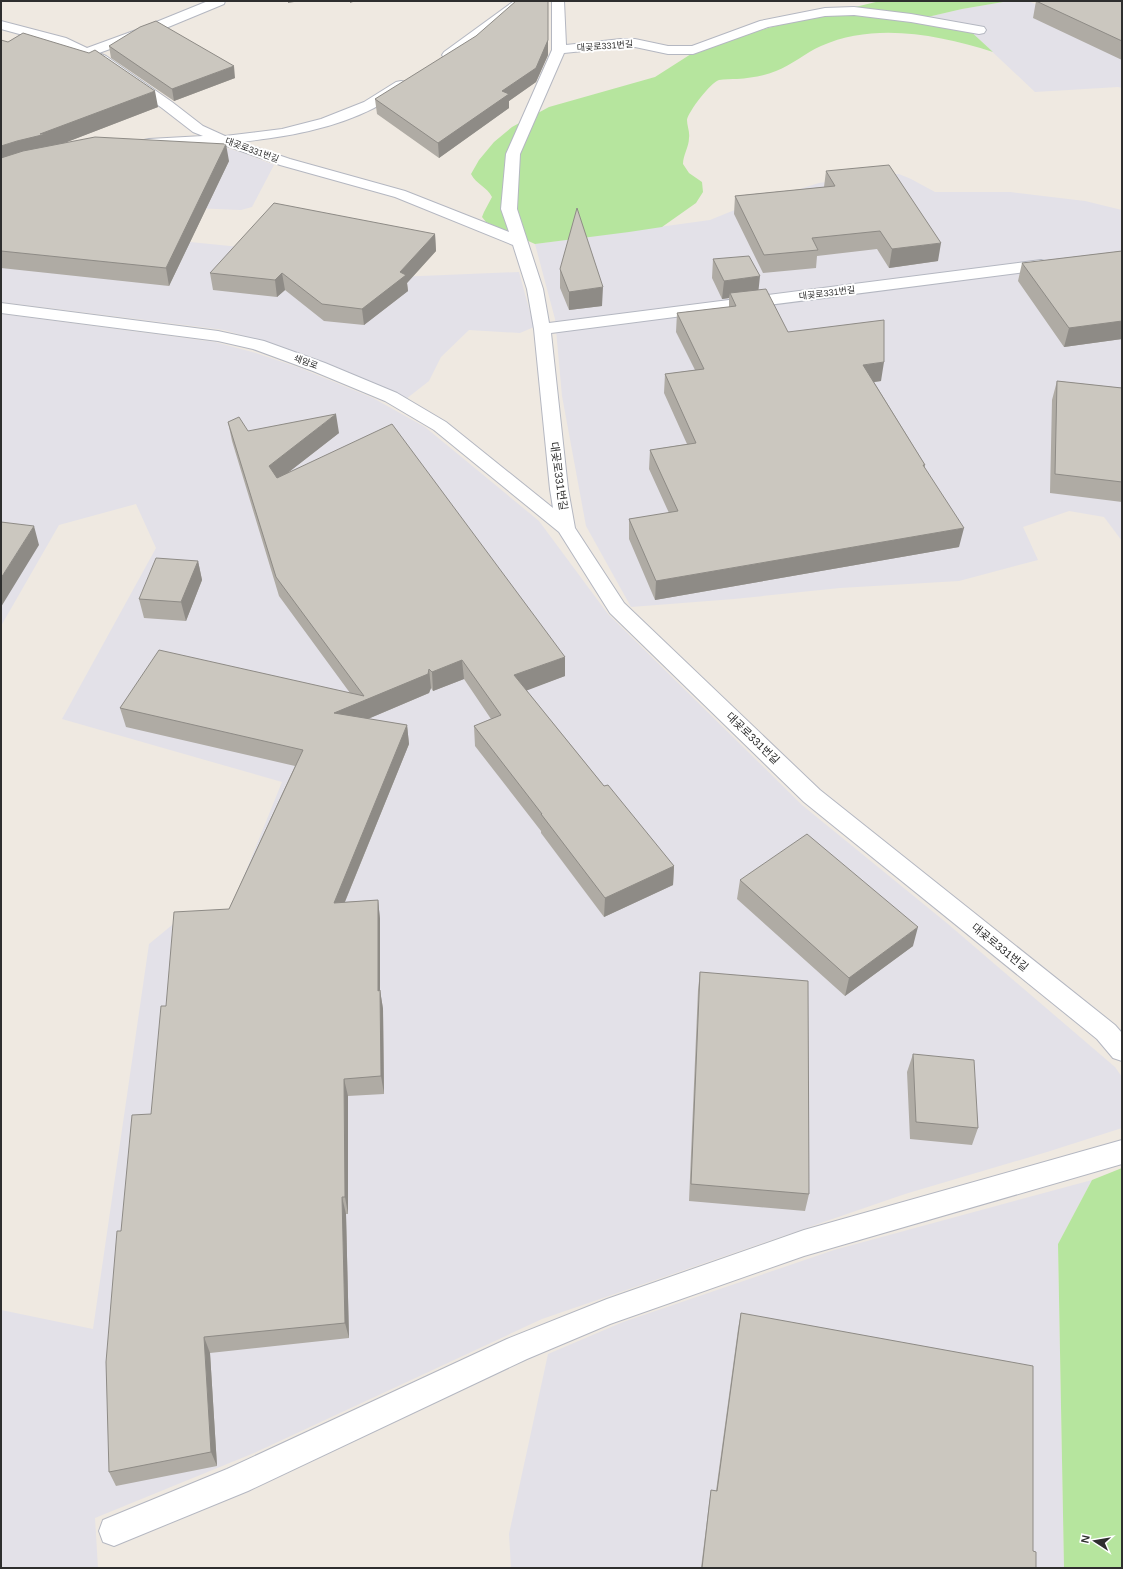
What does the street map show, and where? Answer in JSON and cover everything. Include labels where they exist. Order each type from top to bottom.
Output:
[{"type":"lane","points":[[86,52],[144,32],[220,1]]},
{"type":"lane","points":[[436,64],[508,13],[522,1]]},
{"type":"lane","name":"대곶로331번길","points":[[558,1],[559,50],[513,154],[509,209],[535,289],[542,329],[559,489],[566,528],[617,608],[812,796],[1106,1032],[1122,1050]]},
{"type":"lane","name":"대곶로331번길","points":[[559,50],[621,43],[635,43],[668,50],[693,50],[765,24],[825,12],[854,11],[911,18],[979,30]]},
{"type":"lane","name":"대곶로331번길","points":[[1,25],[61,41],[101,59],[167,105],[198,129],[223,140],[285,162],[400,194],[520,242]]},
{"type":"lane","points":[[136,144],[223,140],[282,133],[326,122],[369,105],[409,80]]},
{"type":"lane","name":"대곶로331번길","points":[[542,329],[1041,265]]},
{"type":"lane","name":"쇄암로","points":[[1,308],[218,336],[258,345],[318,366],[390,397],[440,426],[566,528]]},
{"type":"lane","points":[[114,1531],[237,1480],[517,1349],[607,1312],[804,1243],[1122,1152]]},
{"type":"shaded area","points":[[1009,1],[1028,1],[1048,9],[1122,1],[1122,88],[1035,92],[967,28],[918,19],[962,9]]},
{"type":"shaded area","points":[[213,144],[243,153],[274,165],[252,207],[241,210],[169,207],[140,237],[250,248],[373,278],[519,272],[534,327],[520,333],[469,330],[441,357],[429,381],[406,399],[273,344],[224,330],[1,302],[1,175]]},
{"type":"shaded area","points":[[899,174],[935,192],[1010,192],[1085,201],[1122,210],[1122,541],[1104,517],[1069,511],[1023,527],[1038,560],[959,581],[840,588],[734,599],[631,607],[586,526],[562,396],[555,319],[535,244],[710,220],[742,207],[819,183],[878,175]]},
{"type":"shaded area","points":[[1,314],[215,342],[256,353],[300,368],[373,398],[425,427],[539,521],[608,614],[802,805],[948,924],[1115,1067],[1122,1077],[1122,1128],[905,1194],[542,1319],[254,1453],[95,1518],[98,1568],[1,1568],[1,1310],[93,1329],[149,944],[177,921],[229,913],[282,782],[62,719],[156,548],[136,504],[59,525],[1,626]]},
{"type":"shaded area","points":[[1092,1180],[1058,1244],[1064,1568],[511,1568],[509,1534],[548,1354],[623,1322],[834,1250]]},
{"type":"green space","points":[[880,1],[1009,1],[962,9],[919,19],[967,28],[993,52],[929,36],[885,33],[863,34],[821,46],[788,66],[771,73],[752,77],[719,80],[715,82],[700,98],[687,120],[689,141],[683,164],[689,173],[702,182],[703,192],[696,203],[662,227],[535,244],[486,222],[482,217],[492,197],[471,174],[479,160],[494,142],[512,127],[549,107],[655,77],[691,54],[751,33]]},
{"type":"green space","points":[[1122,1168],[1122,1568],[1064,1568],[1058,1244],[1092,1180]]},
{"type":"building","points":[[516,1],[548,1],[548,40],[536,68],[502,91],[509,94],[438,143],[375,99],[476,36]]},
{"type":"building","points":[[1036,1],[1122,1],[1122,41]]},
{"type":"building","points":[[156,21],[234,66],[172,89],[109,46],[140,27]]},
{"type":"building","points":[[23,33],[89,53],[95,50],[155,91],[40,134],[46,134],[1,146],[1,40],[8,42]]},
{"type":"building","points":[[95,137],[226,144],[166,268],[1,251],[1,158],[23,151]]},
{"type":"building","points":[[889,165],[941,243],[892,249],[880,231],[812,238],[818,250],[764,255],[735,196],[835,186],[826,171]]},
{"type":"building","points":[[274,203],[435,234],[400,272],[406,275],[362,309],[322,304],[282,273],[275,280],[210,273]]},
{"type":"building","points":[[577,208],[603,287],[569,292],[560,269]]},
{"type":"building","points":[[1122,251],[1122,321],[1069,328],[1022,263]]},
{"type":"building","points":[[749,256],[760,276],[724,281],[713,259]]},
{"type":"building","points":[[766,289],[788,332],[884,320],[884,362],[863,365],[925,465],[923,465],[964,528],[656,581],[629,519],[678,511],[650,450],[696,443],[665,374],[704,369],[677,313],[736,306],[730,293]]},
{"type":"building","points":[[1057,381],[1122,388],[1122,482],[1055,474]]},
{"type":"building","points":[[336,414],[269,466],[277,478],[392,424],[565,657],[514,675],[604,786],[608,785],[674,866],[605,898],[474,726],[501,715],[462,660],[432,672],[429,669],[428,674],[334,713],[407,725],[334,903],[378,900],[378,991],[380,990],[381,1076],[344,1079],[345,1197],[342,1197],[345,1323],[204,1337],[211,1452],[109,1472],[106,1362],[117,1231],[121,1231],[132,1115],[151,1114],[161,1006],[166,1006],[174,912],[229,909],[303,750],[120,708],[159,650],[364,696],[276,577],[228,422],[239,417],[248,431]]},
{"type":"building","points":[[1,522],[34,526],[1,578]]},
{"type":"building","points":[[156,558],[198,561],[181,602],[139,599]]},
{"type":"building","points":[[807,834],[918,927],[849,978],[740,880]]},
{"type":"building","points":[[700,972],[808,981],[809,1194],[691,1184]]},
{"type":"building","points":[[913,1054],[974,1060],[978,1128],[916,1122]]},
{"type":"building","points":[[741,1313],[1033,1366],[1033,1551],[1036,1552],[1036,1568],[702,1568],[711,1490],[717,1491]]}]
